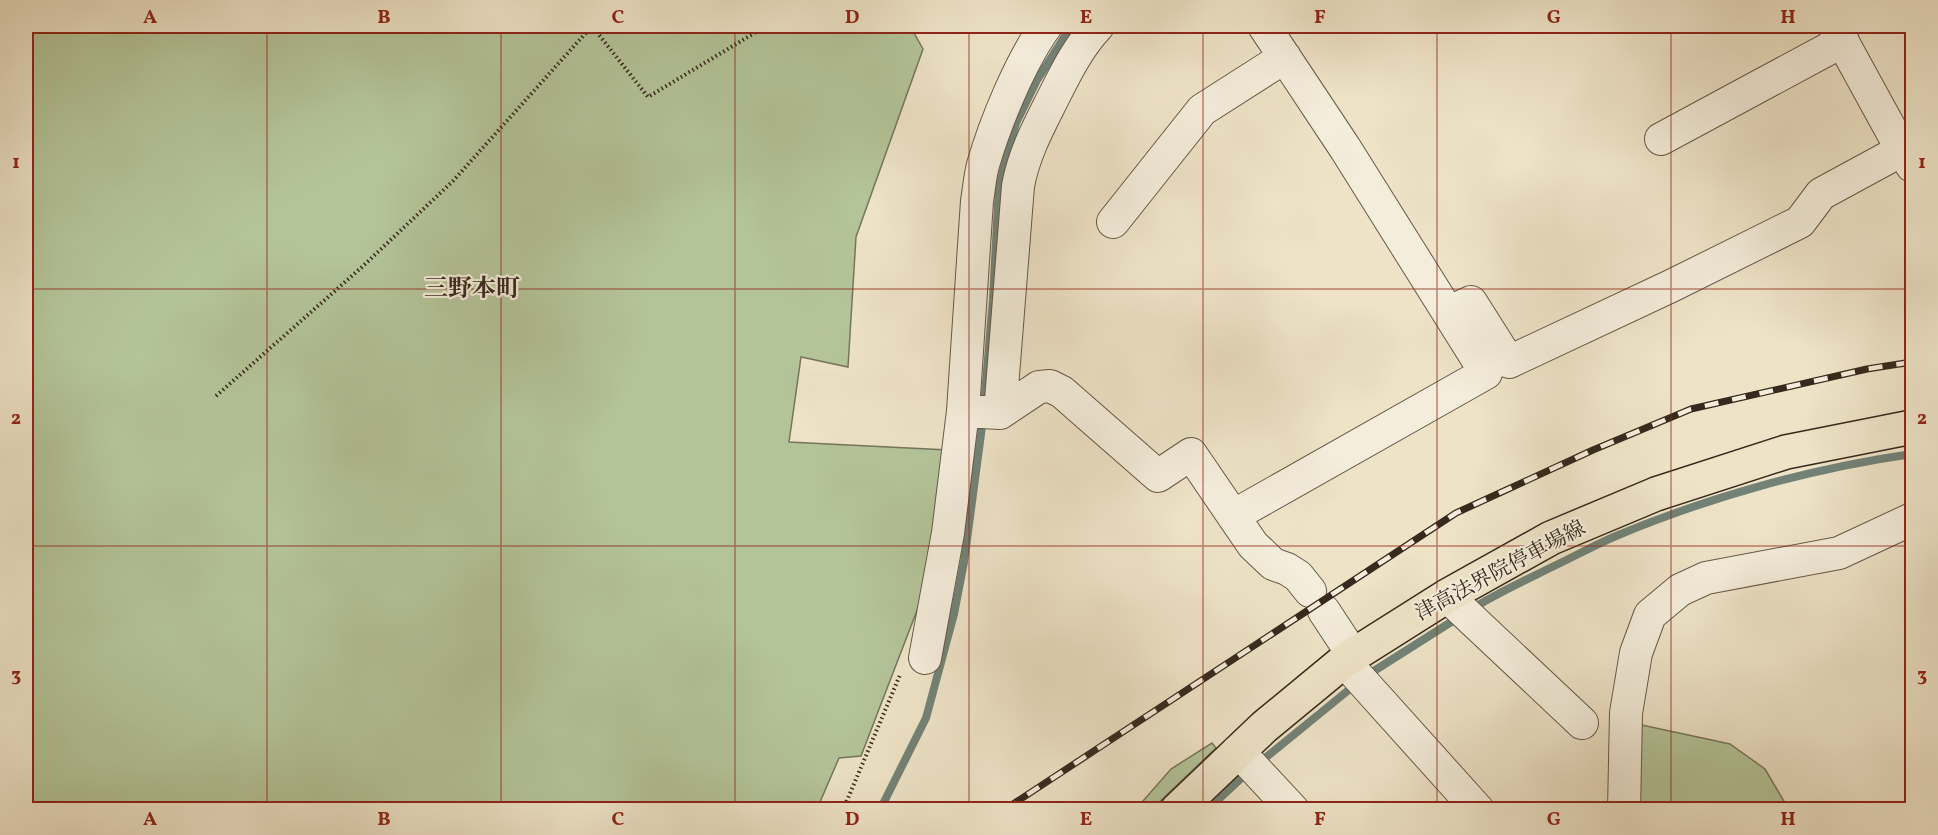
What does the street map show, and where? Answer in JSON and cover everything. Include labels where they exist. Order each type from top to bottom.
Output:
[{"type":"main road","name":"津高法界院停車場線","points":[[1178,810],[1248,762],[1264,726],[1458,607],[1551,538],[1656,494],[1786,452],[1912,427]]},
{"type":"street","points":[[925,658],[948,533],[982,413],[1012,258],[1018,186],[1046,68],[1046,26]]},
{"type":"street","points":[[982,413],[977,201],[982,167],[994,132],[1046,68],[1081,48],[1098,26]]},
{"type":"street","points":[[1233,516],[1363,457],[1486,373],[1264,26]]},
{"type":"street","points":[[1449,312],[1471,302],[1509,362],[1800,222],[1821,194],[1907,158],[1838,33],[1661,139]]},
{"type":"street","points":[[1113,222],[1202,110],[1285,57]]},
{"type":"street","points":[[977,256],[1012,258]]},
{"type":"street","points":[[982,413],[1039,387],[1050,386],[1062,392],[1158,476],[1191,454],[1253,544],[1273,564],[1298,576],[1317,601],[1354,669],[1478,810]]},
{"type":"street","points":[[1624,810],[1626,713],[1636,652],[1650,615],[1680,590],[1706,578],[1839,553],[1912,519]]},
{"type":"street","points":[[1458,607],[1582,723]]},
{"type":"street","points":[[1248,762],[1293,810]]},
{"type":"path","points":[[216,396],[362,267],[453,181],[592,26],[648,97],[766,26]]},
{"type":"path","points":[[843,810],[900,675],[925,658]]},
{"type":"green space","points":[[26,26],[910,26],[923,49],[856,237],[848,367],[801,357],[789,442],[948,450],[931,574],[861,756],[839,758],[817,809],[26,809]]},
{"type":"green space","points":[[1637,724],[1730,744],[1765,769],[1785,803],[1786,809],[1634,810]]},
{"type":"green space","points":[[1212,743],[1216,748],[1150,809],[1143,801],[1171,769]]},
{"type":"waterway","points":[[984,406],[999,186],[1016,123],[1037,80],[1067,33],[1074,26]]},
{"type":"waterway","points":[[880,810],[926,718],[954,614],[964,562],[983,419]]},
{"type":"waterway","points":[[1470,610],[1608,539],[1651,522],[1724,497],[1799,476],[1912,454]]},
{"type":"waterway","points":[[1366,676],[1459,617]]},
{"type":"waterway","points":[[1259,763],[1356,684]]},
{"type":"waterway","points":[[1207,810],[1249,771]]},
{"type":"railway","points":[[1004,810],[1456,513],[1593,450],[1691,409],[1867,369],[1912,362]]},
{"type":"district","name":"三野本町","points":[[472,288]]}]
